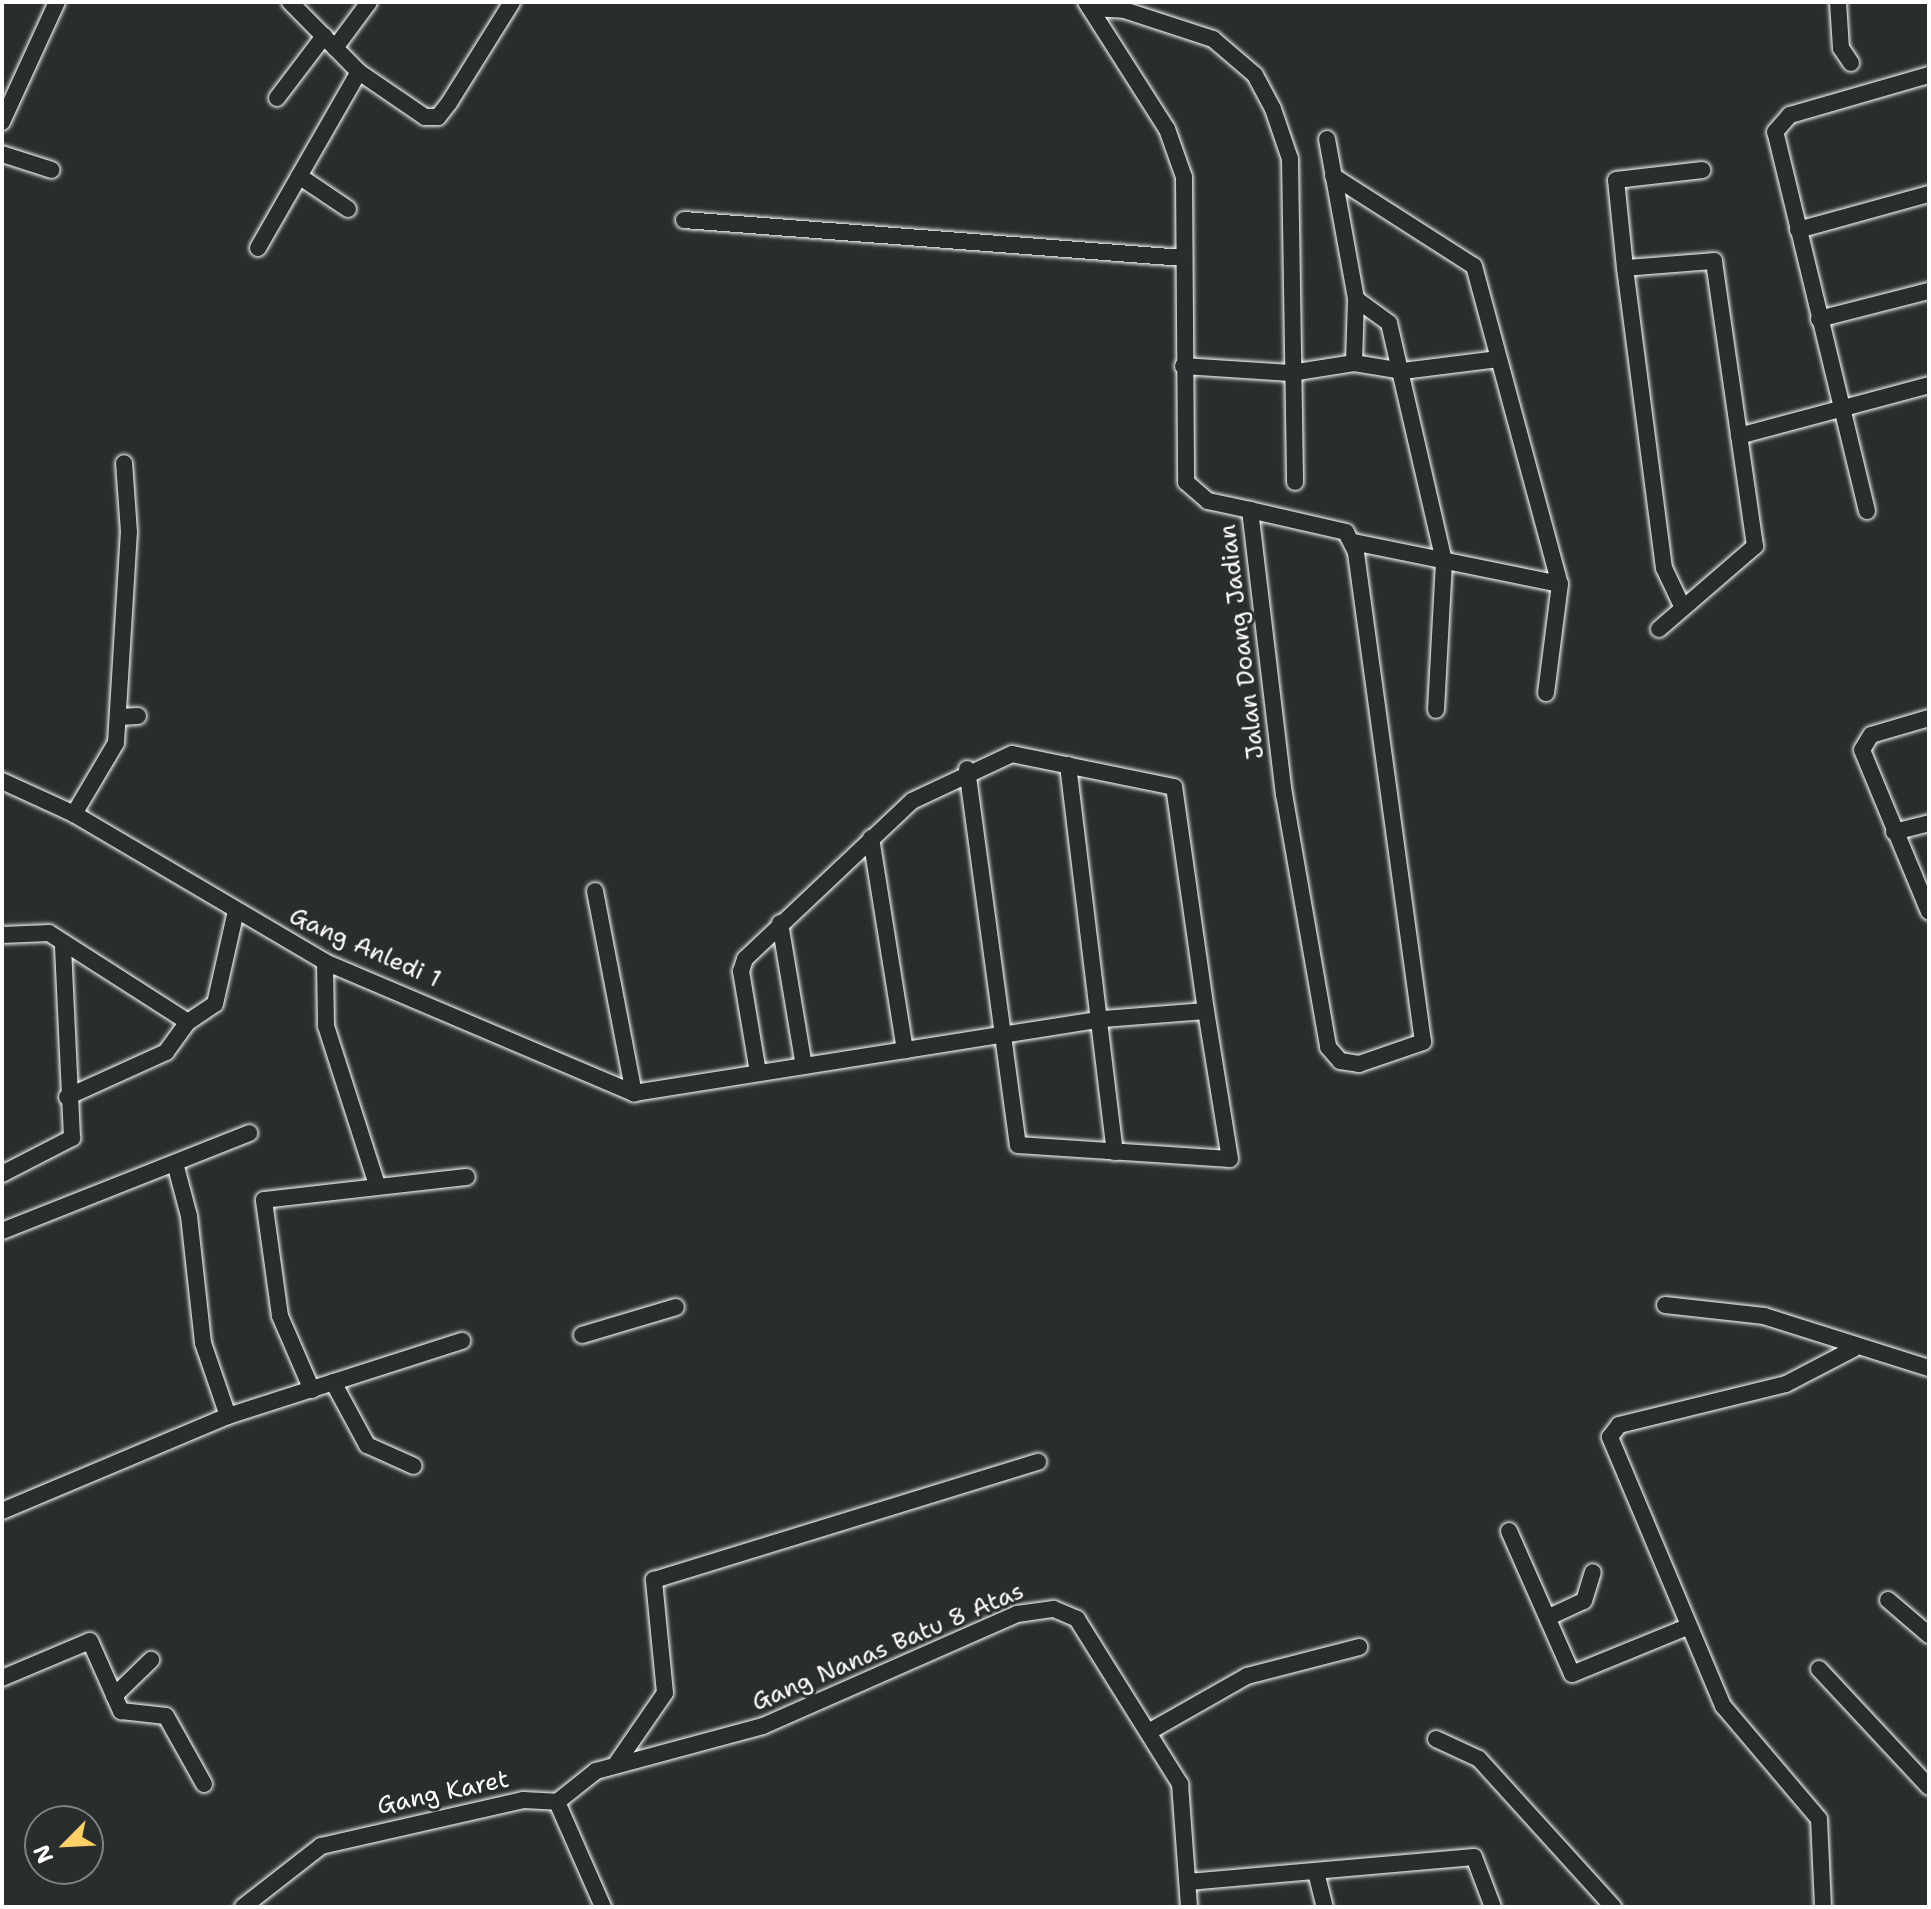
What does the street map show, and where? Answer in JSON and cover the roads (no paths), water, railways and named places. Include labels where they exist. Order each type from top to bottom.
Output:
[{"type":"street","points":[[2,122],[57,2]]},
{"type":"street","points":[[290,2],[359,72],[409,110],[438,117],[512,2]]},
{"type":"street","points":[[277,98],[369,2]]},
{"type":"street","points":[[1838,2],[1841,48],[1851,63]]},
{"type":"street","points":[[1088,5],[1124,10],[1213,39],[1255,75],[1290,159],[1295,482]]},
{"type":"street","name":"Jalan Doang Jadian","points":[[1088,5],[1124,53],[1177,155],[1186,197],[1183,366],[1186,482],[1208,501],[1250,510],[1284,794],[1328,1047],[1340,1061],[1359,1064],[1423,1042],[1353,542]]},
{"type":"street","points":[[258,248],[359,72]]},
{"type":"street","points":[[1867,511],[1776,139],[1779,121],[1929,75]]},
{"type":"street","points":[[1327,139],[1356,299],[1354,363]]},
{"type":"street","points":[[2,154],[52,170]]},
{"type":"street","points":[[1683,608],[1664,568],[1616,180],[1702,170]]},
{"type":"street","points":[[299,176],[348,209]]},
{"type":"street","points":[[1333,176],[1474,266],[1560,584],[1546,693]]},
{"type":"street","points":[[1798,230],[1929,194]]},
{"type":"street","points":[[684,220],[1184,258]]},
{"type":"street","points":[[1625,268],[1714,261],[1755,546],[1659,629]]},
{"type":"street","points":[[1819,319],[1929,291]]},
{"type":"street","points":[[1356,299],[1389,323],[1403,371],[1444,562],[1436,710]]},
{"type":"street","points":[[1183,366],[1291,373],[1354,363],[1403,371],[1498,359]]},
{"type":"street","points":[[1739,436],[1929,385]]},
{"type":"street","points":[[74,814],[104,770],[119,717],[129,532],[124,463]]},
{"type":"street","points":[[1250,510],[1335,527],[1353,542],[1560,584]]},
{"type":"street","points":[[119,717],[138,716]]},
{"type":"street","points":[[1929,718],[1871,735],[1863,745],[1894,832],[1929,912]]},
{"type":"street","points":[[758,1073],[741,971],[780,923],[912,801],[967,769],[1012,754],[1174,787],[1230,1159],[1018,1145],[967,769]]},
{"type":"street","points":[[1068,765],[1103,1019],[1115,1152]]},
{"type":"street","name":"Gang Anledi 1","points":[[2,781],[74,814],[325,962],[634,1093]]},
{"type":"street","points":[[1894,832],[1929,823]]},
{"type":"street","points":[[871,838],[905,1050]]},
{"type":"street","points":[[595,891],[634,1093],[1103,1019],[1206,1011]]},
{"type":"street","points":[[67,1097],[166,1052],[188,1022],[215,1004],[236,911]]},
{"type":"street","points":[[780,923],[804,1066]]},
{"type":"street","points":[[2,935],[49,933],[63,945],[188,1022]]},
{"type":"street","points":[[2,1174],[72,1138],[67,1097],[63,945]]},
{"type":"street","points":[[325,962],[326,1026],[376,1182]]},
{"type":"street","points":[[2,1231],[249,1133]]},
{"type":"street","points":[[175,1163],[189,1216],[203,1343],[228,1416]]},
{"type":"street","points":[[312,1390],[280,1316],[264,1200],[376,1182],[467,1177]]},
{"type":"street","points":[[1665,1305],[1764,1316],[1853,1349],[1929,1368]]},
{"type":"street","points":[[582,1335],[676,1307]]},
{"type":"street","points":[[2,1511],[228,1416],[462,1341]]},
{"type":"street","points":[[1823,1907],[1824,1837],[1815,1810],[1728,1714],[1685,1628],[1611,1432],[1786,1384],[1853,1349]]},
{"type":"street","points":[[333,1382],[367,1445],[414,1466]]},
{"type":"street","points":[[615,1765],[665,1693],[654,1580],[1038,1462]]},
{"type":"street","points":[[1509,1531],[1572,1674],[1685,1628]]},
{"type":"street","points":[[1549,1617],[1584,1601],[1593,1572]]},
{"type":"street","points":[[1888,1600],[1929,1635]]},
{"type":"street","name":"Gang Nanas Batu 8 Atas","points":[[557,1802],[578,1782],[615,1765],[792,1716],[1038,1608],[1077,1619],[1152,1730],[1180,1784],[1189,1907]]},
{"type":"street","points":[[2,1678],[87,1640],[125,1713],[166,1716],[204,1784]]},
{"type":"street","points":[[1152,1730],[1247,1676],[1359,1647]]},
{"type":"street","points":[[114,1696],[151,1660]]},
{"type":"street","points":[[1819,1669],[1929,1787]]},
{"type":"street","points":[[1436,1739],[1479,1759],[1613,1907]]},
{"type":"street","points":[[557,1802],[603,1907]]},
{"type":"street","name":"Gang Karet","points":[[244,1906],[321,1846],[481,1806],[557,1802]]},
{"type":"street","points":[[1188,1882],[1477,1858],[1493,1907]]},
{"type":"street","points":[[1316,1872],[1325,1907]]}]
